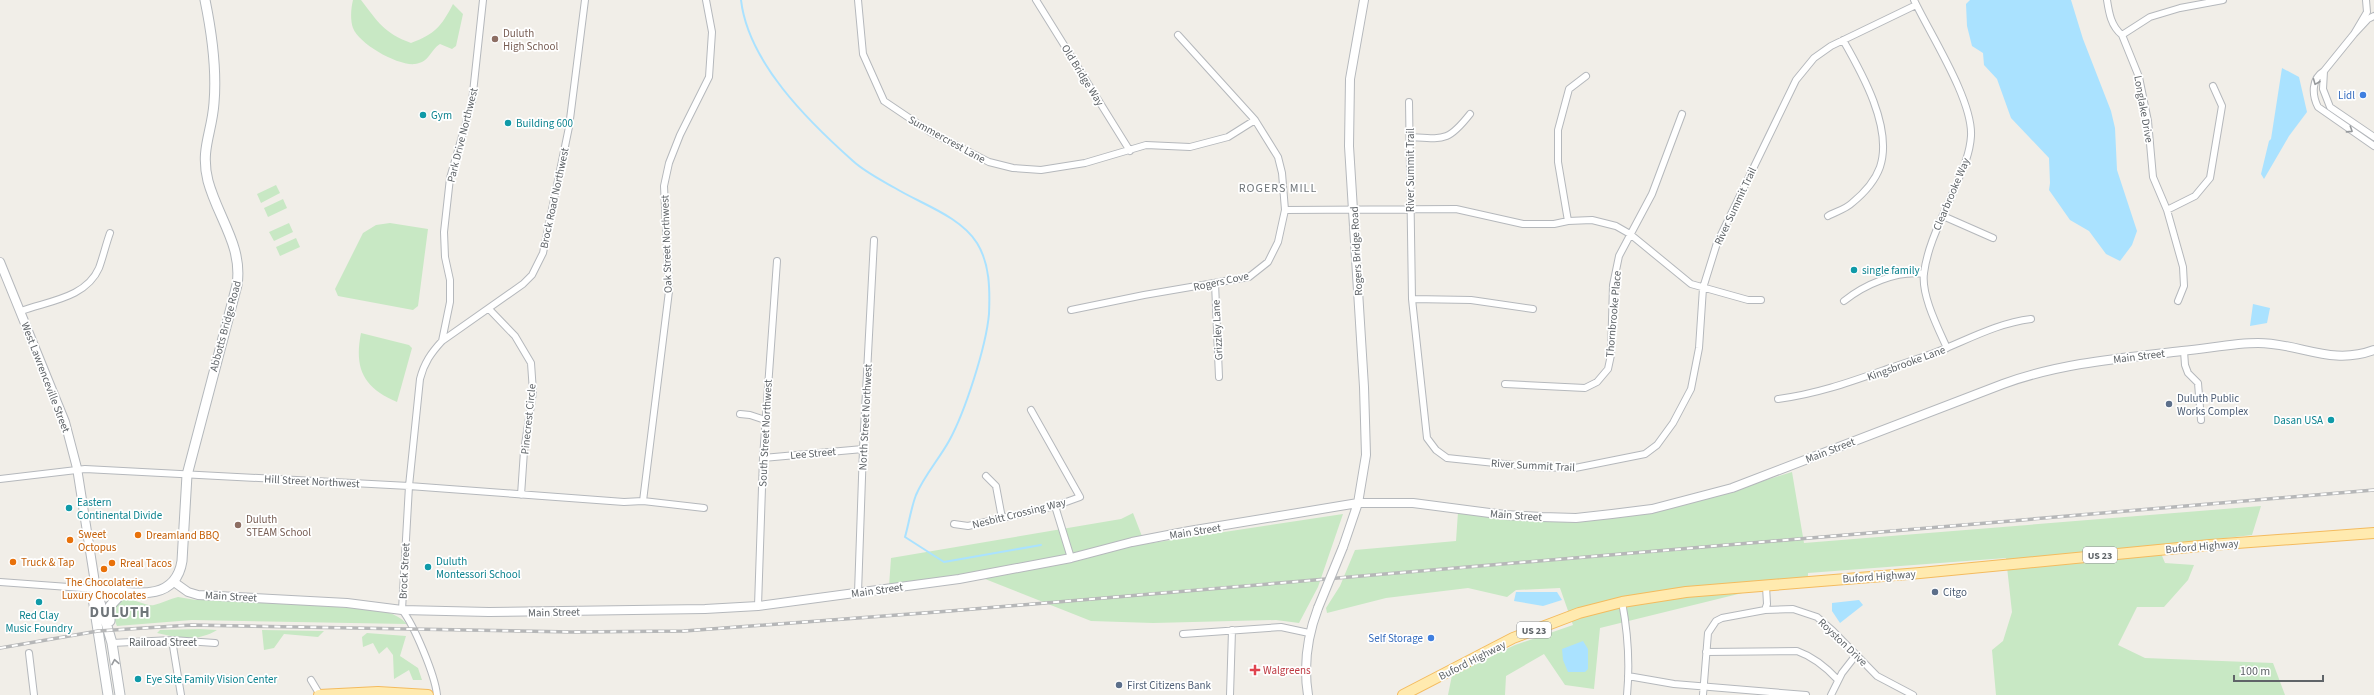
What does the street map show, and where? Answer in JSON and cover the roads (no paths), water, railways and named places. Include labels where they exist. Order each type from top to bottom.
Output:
[{"type":"main road","name":"Abbotts Bridge Road","points":[[174,582],[179,575],[182,561],[187,475],[239,273],[235,247],[208,182],[204,160],[207,135],[214,105],[216,73],[205,0]]},
{"type":"main road","name":"Buford Highway","points":[[1409,694],[1513,638],[1578,613],[1622,602],[1686,592],[1920,573],[2210,545],[2374,533]]},
{"type":"main road","points":[[96,590],[158,592],[174,582]]},
{"type":"main road","name":"West Lawrenceville Street","points":[[96,590],[112,643],[120,695]]},
{"type":"main road","name":"West Lawrenceville Street","points":[[96,590],[93,598],[108,695]]},
{"type":"main road","points":[[108,630],[110,606],[124,592]]},
{"type":"main road","points":[[320,695],[345,695],[378,692],[428,695]]},
{"type":"street","name":"Park Drive Northwest","points":[[442,341],[450,302],[450,280],[445,257],[444,232],[450,178],[472,102],[482,0]]},
{"type":"street","name":"Brock Road Northwest","points":[[409,486],[420,378],[423,366],[431,352],[442,341],[523,284],[532,275],[543,253],[569,127],[586,0]]},
{"type":"street","name":"Oak Street Northwest","points":[[643,501],[669,291],[664,186],[669,163],[680,135],[709,76],[712,32],[706,0]]},
{"type":"street","name":"Summercrest Lane","points":[[858,0],[863,54],[873,80],[884,101],[930,132],[989,162],[1013,168],[1041,170],[1085,163],[1130,151],[1146,145],[1190,147],[1228,137],[1254,120]]},
{"type":"street","name":"Old Bridge Way","points":[[1036,0],[1130,151]]},
{"type":"street","name":"Rogers Bridge Road","points":[[1308,695],[1305,672],[1308,633],[1343,547],[1358,503],[1365,448],[1364,387],[1349,146],[1350,78],[1364,0]]},
{"type":"street","name":"Longlake Drive","points":[[2107,0],[2110,16],[2116,30],[2122,35],[2139,77],[2148,121],[2153,176],[2167,210],[2183,267],[2184,286],[2178,301]]},
{"type":"street","points":[[2122,35],[2150,17],[2180,8],[2223,0]]},
{"type":"street","points":[[2366,0],[2367,12],[2354,34],[2324,71],[2318,76],[2314,87],[2314,100],[2318,107],[2374,146]]},
{"type":"street","name":"River Summit Trail","points":[[1409,102],[1412,299],[1427,438],[1436,450],[1447,458],[1473,462],[1534,467],[1576,468],[1644,454],[1657,445],[1673,423],[1691,389],[1699,348],[1703,288],[1717,243],[1796,80],[1814,58],[1843,40],[1915,2]]},
{"type":"street","name":"Clearbrooke Way","points":[[1915,2],[1956,84],[1967,112],[1971,135],[1967,158],[1943,216],[1935,231],[1924,274],[1927,294],[1947,348]]},
{"type":"street","points":[[2354,34],[2374,16]]},
{"type":"street","name":"Rogers Cove","points":[[1072,310],[1249,277],[1268,262],[1278,242],[1285,210],[1282,173],[1278,157],[1254,120],[1178,35]]},
{"type":"street","points":[[1828,216],[1851,204],[1871,183],[1880,167],[1883,149],[1883,136],[1876,109],[1843,40]]},
{"type":"street","points":[[2324,71],[2323,89],[2330,107],[2374,137]]},
{"type":"street","points":[[1568,221],[1558,162],[1558,130],[1569,89],[1586,76]]},
{"type":"street","points":[[2167,210],[2195,196],[2210,178],[2222,106],[2213,86]]},
{"type":"street","points":[[1410,137],[1440,139],[1455,133],[1470,114]]},
{"type":"street","name":"Thornbrooke Place","points":[[1505,384],[1585,388],[1603,376],[1608,369],[1611,355],[1615,278],[1619,256],[1652,194],[1682,114]]},
{"type":"street","points":[[1285,210],[1354,208],[1456,209],[1523,224],[1554,224],[1568,221],[1592,220],[1616,226],[1630,234],[1691,284],[1748,300],[1761,300]]},
{"type":"street","points":[[1943,216],[1993,238]]},
{"type":"street","points":[[21,311],[66,296],[86,286],[99,267],[110,233]]},
{"type":"street","name":"North Street Northwest","points":[[858,593],[863,449],[874,240]]},
{"type":"street","name":"South Street Northwest","points":[[758,606],[765,420],[777,261]]},
{"type":"street","name":"West Lawrenceville Street","points":[[0,262],[60,405],[77,468],[96,590]]},
{"type":"street","points":[[1844,301],[1854,293],[1884,279],[1900,275],[1924,274]]},
{"type":"street","name":"Grizzley Lane","points":[[1215,283],[1219,377]]},
{"type":"street","points":[[1412,299],[1471,300],[1533,309]]},
{"type":"street","name":"Pinecrest Circle","points":[[489,308],[515,336],[531,363],[533,392],[524,451],[521,495]]},
{"type":"street","name":"Kingsbrooke Lane","points":[[1778,399],[1817,393],[1852,383],[2013,322],[2031,319]]},
{"type":"street","name":"Main Street","points":[[174,582],[188,592],[198,595],[347,603],[402,610],[543,613],[758,606],[959,579],[1071,558],[1140,540],[1358,503],[1413,503],[1505,515],[1576,518],[1652,509],[1732,488],[2020,378],[2074,365],[2259,343],[2282,345],[2337,357],[2356,355],[2374,350]]},
{"type":"street","points":[[2184,351],[2188,373],[2198,383],[2200,420]]},
{"type":"street","name":"Nesbitt Crossing Way","points":[[954,524],[968,526],[1055,506],[1080,497],[1031,410]]},
{"type":"street","points":[[740,414],[750,415],[765,420]]},
{"type":"street","name":"Lee Street","points":[[763,458],[863,449]]},
{"type":"street","name":"Hill Street Northwest","points":[[0,479],[77,468],[409,486],[624,502],[643,501]]},
{"type":"street","points":[[986,476],[996,486],[1002,518]]},
{"type":"street","name":"Brock Street","points":[[409,486],[402,610],[409,619],[432,673],[436,695]]},
{"type":"street","points":[[643,501],[704,508]]},
{"type":"street","points":[[1055,506],[1071,558]]},
{"type":"street","points":[[0,582],[96,590]]},
{"type":"street","points":[[1765,610],[1766,586]]},
{"type":"street","points":[[1622,602],[1627,630],[1627,695]]},
{"type":"street","name":"Royston Drive","points":[[1703,695],[1708,633],[1716,621],[1722,618],[1765,610],[1793,609],[1817,617],[1833,630],[1856,656],[1878,676],[1913,695]]},
{"type":"street","points":[[1182,634],[1281,627],[1308,633]]},
{"type":"street","points":[[1230,695],[1232,630]]},
{"type":"street","points":[[172,640],[181,695]]},
{"type":"street","name":"Railroad Street","points":[[112,643],[172,640],[215,642]]},
{"type":"street","points":[[1706,652],[1797,651],[1809,655],[1825,667],[1838,680]]},
{"type":"street","points":[[29,653],[34,695]]},
{"type":"street","points":[[1831,695],[1838,680],[1856,656]]},
{"type":"street","points":[[1628,676],[1704,687],[1806,695]]},
{"type":"street","points":[[311,680],[320,695]]},
{"type":"water","points":[[1970,0],[2071,0],[2083,39],[2111,111],[2115,128],[2117,170],[2137,231],[2132,245],[2120,261],[2106,254],[2089,231],[2070,220],[2049,190],[2049,158],[2011,118],[1997,79],[1984,65],[1983,53],[1972,46],[1967,26],[1966,4]]},
{"type":"water","points":[[2282,68],[2299,77],[2307,112],[2289,136],[2264,179],[2261,174],[2269,141],[2271,139]]},
{"type":"water","points":[[2253,304],[2270,308],[2267,323],[2250,326]]},
{"type":"water","points":[[1516,592],[1557,592],[1562,600],[1543,606],[1514,601]]},
{"type":"water","points":[[1859,600],[1863,605],[1840,623],[1832,611],[1832,603]]},
{"type":"water","points":[[1583,641],[1588,649],[1588,669],[1585,672],[1568,672],[1563,660],[1562,649]]},
{"type":"waterway","points":[[741,0],[746,23],[755,46],[768,68],[800,109],[818,128],[863,169],[905,194],[939,211],[961,225],[977,243],[987,268],[989,314],[984,344],[974,379],[962,414],[955,429],[916,495],[905,537],[944,562],[1041,545]]},
{"type":"railway","points":[[0,648],[98,631],[191,625],[572,632],[684,631],[950,611],[2374,490]]},
{"type":"place","name":"Duluth High School","points":[[495,39]]},
{"type":"place","name":"Lidl","points":[[2363,95]]},
{"type":"place","name":"Gym","points":[[423,115]]},
{"type":"place","name":"Building 600","points":[[508,123]]},
{"type":"place","name":"single family","points":[[1854,270]]},
{"type":"place","name":"Duluth Public Works Complex","points":[[2169,404]]},
{"type":"place","name":"Dasan USA","points":[[2331,420]]},
{"type":"place","name":"Eastern Continental Divide","points":[[69,508]]},
{"type":"place","name":"Duluth STEAM School","points":[[238,525]]},
{"type":"place","name":"Dreamland BBQ","points":[[138,535]]},
{"type":"place","name":"Sweet Octopus","points":[[70,540]]},
{"type":"place","name":"Truck & Tap","points":[[13,562]]},
{"type":"place","name":"Rreal Tacos","points":[[112,563]]},
{"type":"place","name":"Duluth Montessori School","points":[[428,567]]},
{"type":"place","name":"The Chocolaterie Luxury Chocolates","points":[[104,569]]},
{"type":"place","name":"Citgo","points":[[1935,592]]},
{"type":"place","name":"Red Clay Music Foundry","points":[[39,602]]},
{"type":"place","name":"Self Storage","points":[[1431,638]]},
{"type":"place","name":"Walgreens","points":[[1255,670]]},
{"type":"place","name":"Eye Site Family Vision Center","points":[[138,679]]},
{"type":"place","name":"First Citizens Bank","points":[[1119,685]]},
{"type":"district","name":"ROGERS MILL","points":[[1278,188]]},
{"type":"district","name":"DULUTH","points":[[120,612]]}]
